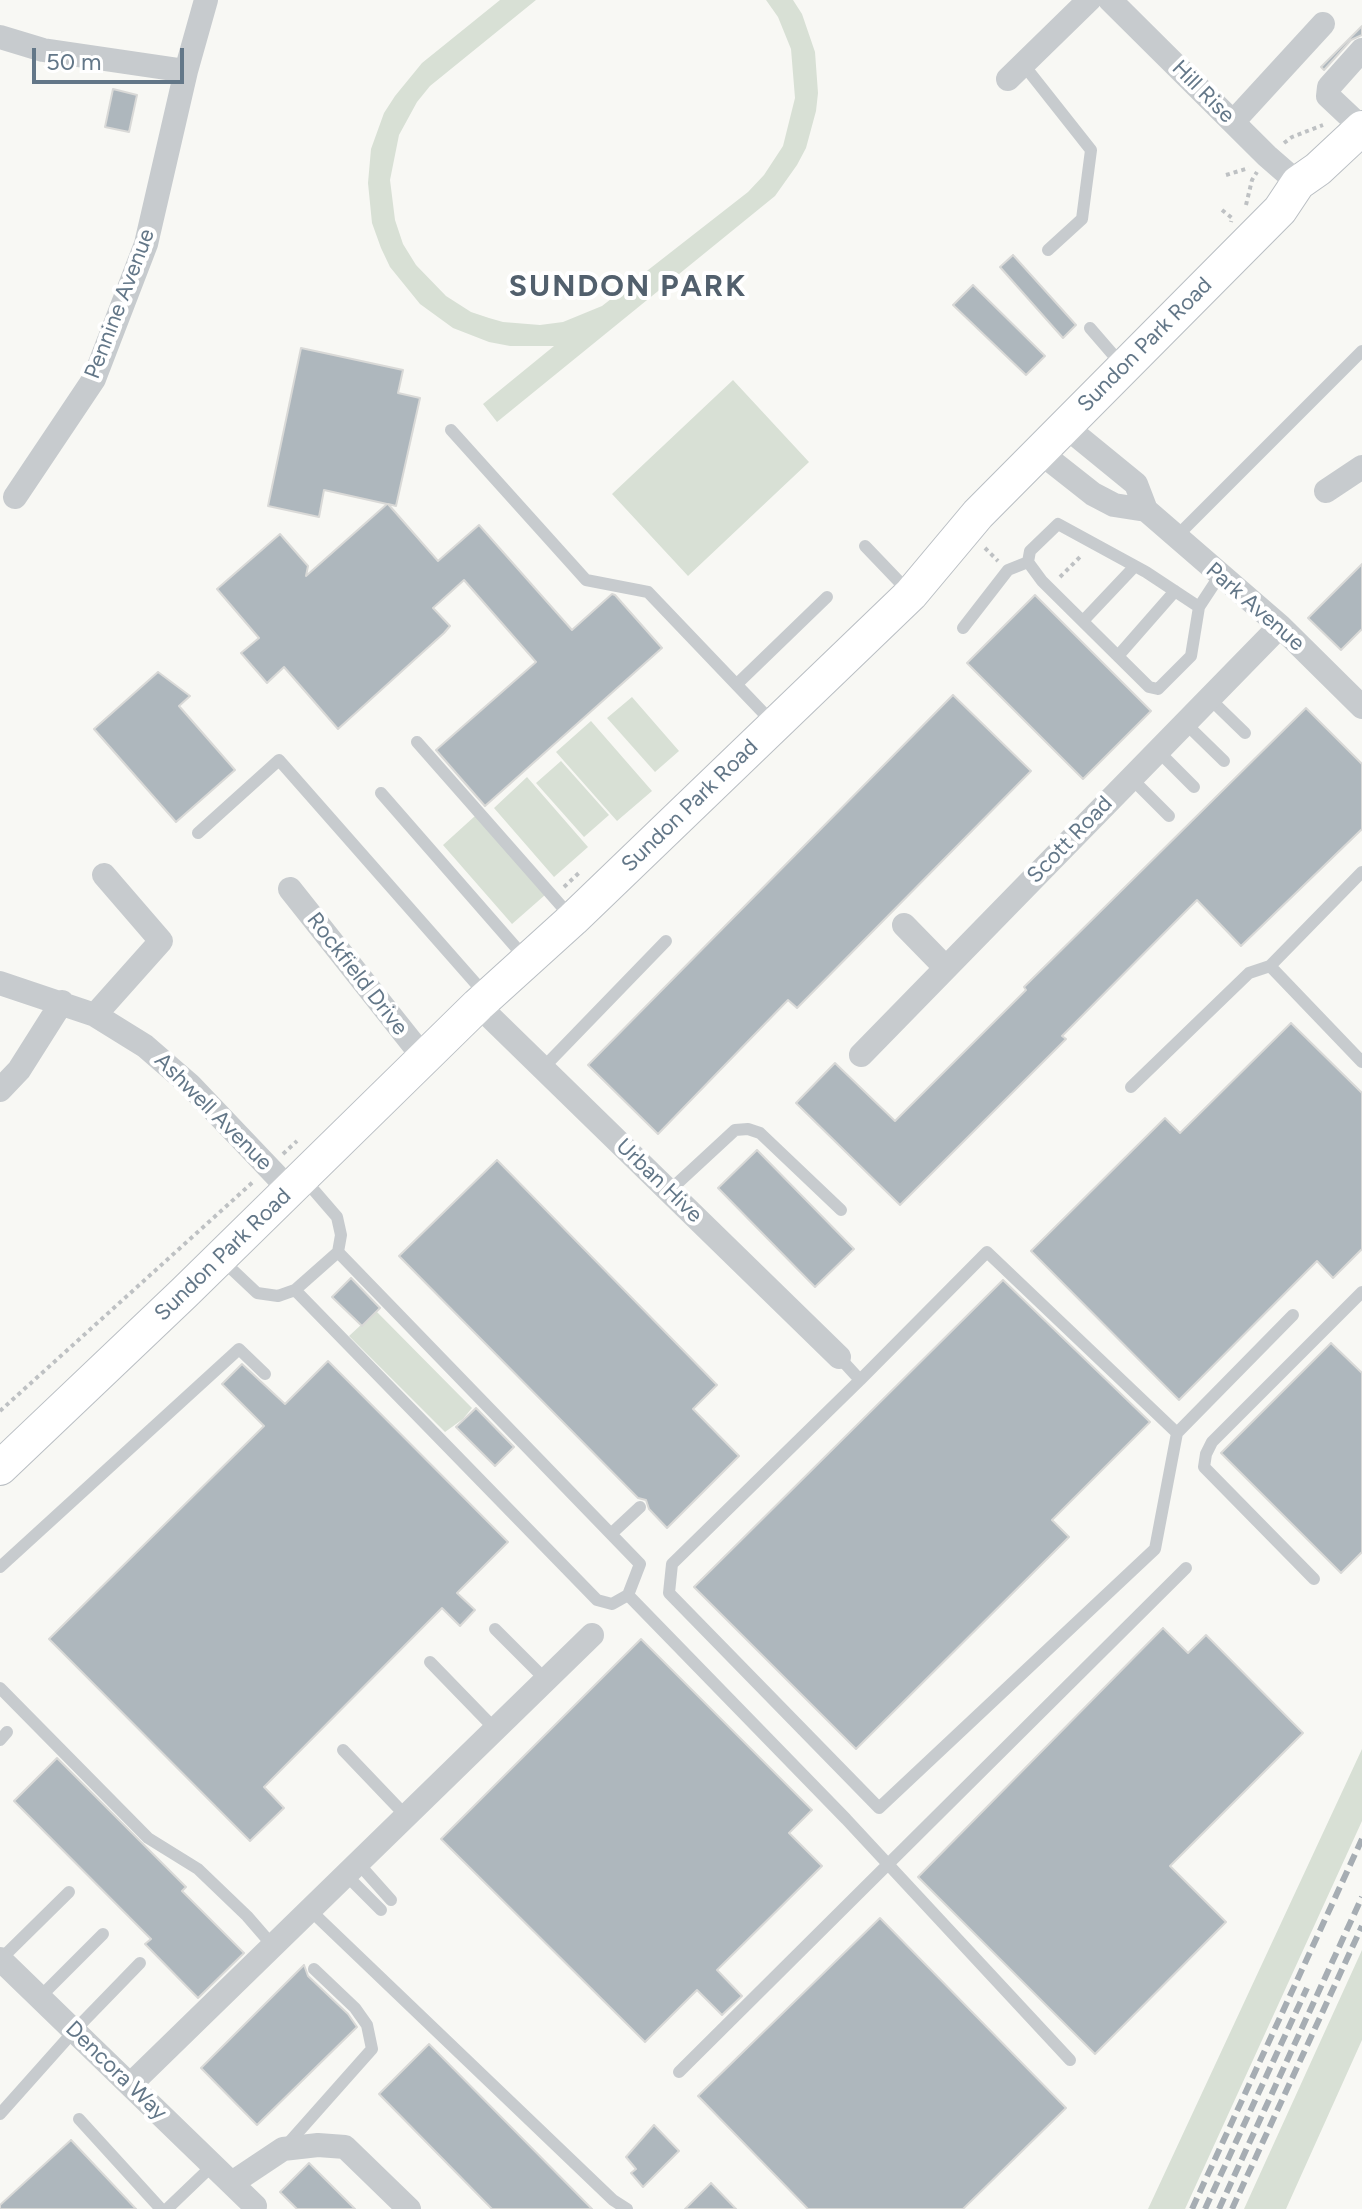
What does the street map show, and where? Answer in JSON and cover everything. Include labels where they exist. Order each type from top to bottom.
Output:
[{"type":"street","name":"Pennine Avenue","points":[[15,497],[94,379],[146,244],[186,71],[206,0]]},
{"type":"street","points":[[1016,71],[1089,0]]},
{"type":"street","name":"Hill Rise","points":[[1110,0],[1233,122],[1264,162],[1298,183]]},
{"type":"street","points":[[1233,122],[1323,24]]},
{"type":"street","points":[[0,37],[43,50],[186,71]]},
{"type":"street","points":[[1355,122],[1328,96],[1329,87],[1362,50]]},
{"type":"street","name":"Sundon Park Road","points":[[0,1468],[220,1258],[288,1178],[424,1058],[573,919],[911,594],[978,514],[1280,210],[1298,183],[1318,169],[1355,122]]},
{"type":"street","name":"Park Avenue","points":[[1065,426],[1136,484],[1146,510],[1280,626],[1362,707]]},
{"type":"street","points":[[1041,453],[1093,494],[1114,505],[1146,510]]},
{"type":"street","points":[[1326,491],[1362,467]]},
{"type":"street","name":"Scott Road","points":[[861,1055],[1280,626]]},
{"type":"street","points":[[95,1015],[161,941],[104,875]]},
{"type":"street","name":"Rockfield Drive","points":[[290,889],[424,1058]]},
{"type":"street","points":[[904,925],[946,968]]},
{"type":"street","name":"Ashwell Avenue","points":[[0,983],[95,1015],[145,1046],[288,1178]]},
{"type":"street","name":"Urban Hive","points":[[482,1001],[543,1068],[839,1357]]},
{"type":"street","points":[[0,1090],[19,1070],[62,1002]]},
{"type":"street","points":[[131,2084],[592,1635]]},
{"type":"street","name":"Dencora Way","points":[[0,1959],[256,2208]]},
{"type":"street","points":[[232,2183],[283,2149],[318,2145],[345,2147],[409,2209]]},
{"type":"lane","points":[[1016,71],[1091,150],[1082,219],[1048,250]]},
{"type":"lane","points":[[1090,328],[1124,367]]},
{"type":"lane","points":[[1175,538],[1362,351]]},
{"type":"lane","points":[[451,430],[586,580],[648,592],[775,725]]},
{"type":"lane","points":[[1199,607],[1135,566],[1058,524],[1030,551],[1028,562],[1042,581],[1149,687],[1158,689],[1191,656],[1199,607],[1220,575]]},
{"type":"lane","points":[[865,546],[911,594]]},
{"type":"lane","points":[[963,628],[1008,570],[1028,562]]},
{"type":"lane","points":[[1083,621],[1135,566]]},
{"type":"lane","points":[[1118,656],[1175,591]]},
{"type":"lane","points":[[737,684],[827,597]]},
{"type":"lane","points":[[1209,698],[1245,733]]},
{"type":"lane","points":[[1185,723],[1224,761]]},
{"type":"lane","points":[[417,742],[573,919]]},
{"type":"lane","points":[[1158,751],[1194,787]]},
{"type":"lane","points":[[198,833],[279,760],[482,1001]]},
{"type":"lane","points":[[1131,778],[1169,816]]},
{"type":"lane","points":[[381,793],[528,961]]},
{"type":"lane","points":[[1131,1087],[1249,973],[1270,966],[1362,872]]},
{"type":"lane","points":[[543,1068],[666,941]]},
{"type":"lane","points":[[1270,966],[1362,1062]]},
{"type":"lane","points":[[669,1191],[735,1130],[748,1129],[760,1133],[841,1210]]},
{"type":"lane","points":[[220,1258],[257,1293],[278,1296],[295,1290],[338,1252],[341,1235],[337,1217],[288,1178]]},
{"type":"lane","points":[[295,1290],[597,1600],[612,1604],[628,1595],[640,1564],[338,1252]]},
{"type":"lane","points":[[1177,1433],[987,1252],[672,1564],[669,1593],[879,1808],[1155,1549],[1177,1433],[1293,1315]]},
{"type":"lane","points":[[1314,1579],[1204,1467],[1206,1454],[1212,1442],[1362,1292]]},
{"type":"lane","points":[[0,1567],[239,1349],[265,1374]]},
{"type":"lane","points":[[839,1357],[860,1380]]},
{"type":"lane","points":[[611,1534],[640,1507]]},
{"type":"lane","points":[[679,2072],[1186,1568]]},
{"type":"lane","points":[[628,1595],[888,1864],[1070,2060]]},
{"type":"lane","points":[[495,1629],[546,1680]]},
{"type":"lane","points":[[430,1662],[495,1729]]},
{"type":"lane","points":[[0,1688],[148,1838],[198,1869],[273,1946]]},
{"type":"lane","points":[[343,1750],[406,1816]]},
{"type":"lane","points":[[352,1869],[391,1900]]},
{"type":"lane","points":[[352,1869],[381,1910]]},
{"type":"lane","points":[[0,1959],[69,1892]]},
{"type":"lane","points":[[310,1910],[613,2200],[627,2209]]},
{"type":"lane","points":[[40,1997],[103,1934]]},
{"type":"lane","points":[[0,2114],[140,1963]]},
{"type":"lane","points":[[283,2149],[372,2049],[367,2025],[355,2008],[314,1969]]},
{"type":"lane","points":[[79,2119],[164,2209],[213,2165]]},
{"type":"path","points":[[1226,175],[1264,162],[1292,137],[1355,122]]},
{"type":"path","points":[[0,1411],[288,1178]]},
{"type":"shaded area","points":[[500,0],[536,0],[430,86],[417,102],[399,135],[390,180],[395,220],[403,244],[416,265],[446,296],[471,312],[489,318],[540,325],[563,322],[602,306],[748,192],[764,175],[783,146],[795,98],[791,49],[778,17],[766,0],[793,0],[802,14],[815,52],[818,93],[806,148],[775,196],[497,422],[483,404],[554,346],[510,346],[489,342],[453,328],[420,304],[390,267],[381,248],[372,223],[368,183],[371,149],[384,113],[395,96],[422,63]]},
{"type":"shaded area","points":[[733,380],[809,462],[688,576],[612,494]]},
{"type":"shaded area","points":[[632,697],[679,751],[655,772],[607,718]]},
{"type":"shaded area","points":[[591,721],[652,791],[617,821],[556,752]]},
{"type":"shaded area","points":[[561,761],[609,815],[584,837],[536,783]]},
{"type":"shaded area","points":[[527,777],[588,847],[554,877],[494,808]]},
{"type":"shaded area","points":[[475,816],[545,895],[512,924],[443,845]]},
{"type":"shaded area","points":[[376,1311],[472,1408],[445,1432],[349,1336]]},
{"type":"shaded area","points":[[1362,1749],[1362,1821],[1185,2209],[1148,2209]]},
{"type":"shaded area","points":[[1362,1950],[1362,2040],[1286,2209],[1244,2209]]},
{"type":"building","points":[[1362,26],[1362,35],[1351,40],[1324,70],[1321,67]]},
{"type":"building","points":[[113,89],[137,95],[129,132],[105,127]]},
{"type":"building","points":[[1013,255],[1076,325],[1063,338],[1000,267]]},
{"type":"building","points":[[973,285],[1045,356],[1026,375],[953,305]]},
{"type":"building","points":[[301,348],[403,370],[398,393],[420,398],[396,506],[388,504],[438,561],[479,525],[572,630],[612,594],[662,648],[485,806],[436,750],[536,662],[464,580],[433,608],[450,626],[338,729],[284,667],[267,683],[241,653],[259,638],[217,589],[280,534],[308,566],[306,576],[387,504],[324,490],[319,517],[268,506]]},
{"type":"building","points":[[1362,564],[1362,629],[1341,650],[1308,618]]},
{"type":"building","points":[[1035,595],[1151,711],[1083,779],[967,663]]},
{"type":"building","points":[[158,672],[190,696],[179,706],[235,770],[176,822],[94,729]]},
{"type":"building","points":[[953,695],[1031,771],[797,1008],[788,1000],[658,1134],[588,1065]]},
{"type":"building","points":[[1306,708],[1362,764],[1362,829],[1241,946],[1197,900],[1062,1036],[1066,1039],[900,1205],[796,1103],[835,1063],[895,1121],[1026,990],[1024,987]]},
{"type":"building","points":[[1291,1023],[1362,1093],[1362,1249],[1333,1278],[1317,1261],[1179,1400],[1031,1251],[1165,1118],[1180,1133]]},
{"type":"building","points":[[757,1150],[854,1249],[815,1287],[718,1188]]},
{"type":"building","points":[[497,1160],[717,1385],[693,1409],[739,1456],[667,1528],[649,1509],[646,1500],[638,1498],[399,1256]]},
{"type":"building","points":[[351,1278],[380,1308],[362,1326],[332,1297]]},
{"type":"building","points":[[1003,1280],[1150,1422],[1052,1520],[1069,1537],[856,1749],[694,1587]]},
{"type":"building","points":[[1331,1343],[1362,1373],[1362,1552],[1341,1573],[1221,1453]]},
{"type":"building","points":[[328,1361],[508,1542],[457,1593],[475,1610],[460,1626],[442,1608],[264,1787],[284,1808],[250,1841],[49,1639],[264,1426],[222,1384],[242,1364],[285,1404]]},
{"type":"building","points":[[476,1408],[514,1447],[495,1466],[456,1427]]},
{"type":"building","points":[[1163,1628],[1188,1653],[1206,1635],[1303,1733],[1170,1866],[1226,1922],[1095,2054],[918,1877]]},
{"type":"building","points":[[641,1639],[812,1810],[789,1833],[822,1866],[717,1970],[742,1996],[722,2015],[697,1990],[645,2042],[441,1839]]},
{"type":"building","points":[[57,1758],[186,1887],[182,1891],[244,1953],[198,1998],[145,1944],[151,1939],[14,1801]]},
{"type":"building","points":[[880,1918],[1066,2108],[963,2209],[808,2209],[698,2096]]},
{"type":"building","points":[[304,1965],[308,1976],[348,2014],[357,2027],[257,2125],[201,2068]]},
{"type":"building","points":[[429,2044],[592,2209],[492,2209],[379,2094]]},
{"type":"building","points":[[654,2125],[679,2151],[643,2187],[631,2173],[636,2169],[626,2157]]},
{"type":"building","points":[[71,2140],[136,2209],[0,2209],[0,2205]]},
{"type":"building","points":[[309,2163],[355,2209],[297,2209],[280,2192]]},
{"type":"building","points":[[711,2183],[736,2209],[685,2209]]},
{"type":"railway","points":[[1192,2209],[1362,1839]]},
{"type":"railway","points":[[1219,2209],[1362,1897]]},
{"type":"railway","points":[[1232,2209],[1362,1926]]},
{"type":"railway","points":[[1205,2209],[1307,1988]]},
{"type":"district","name":"SUNDON PARK","points":[[628,287]]}]
